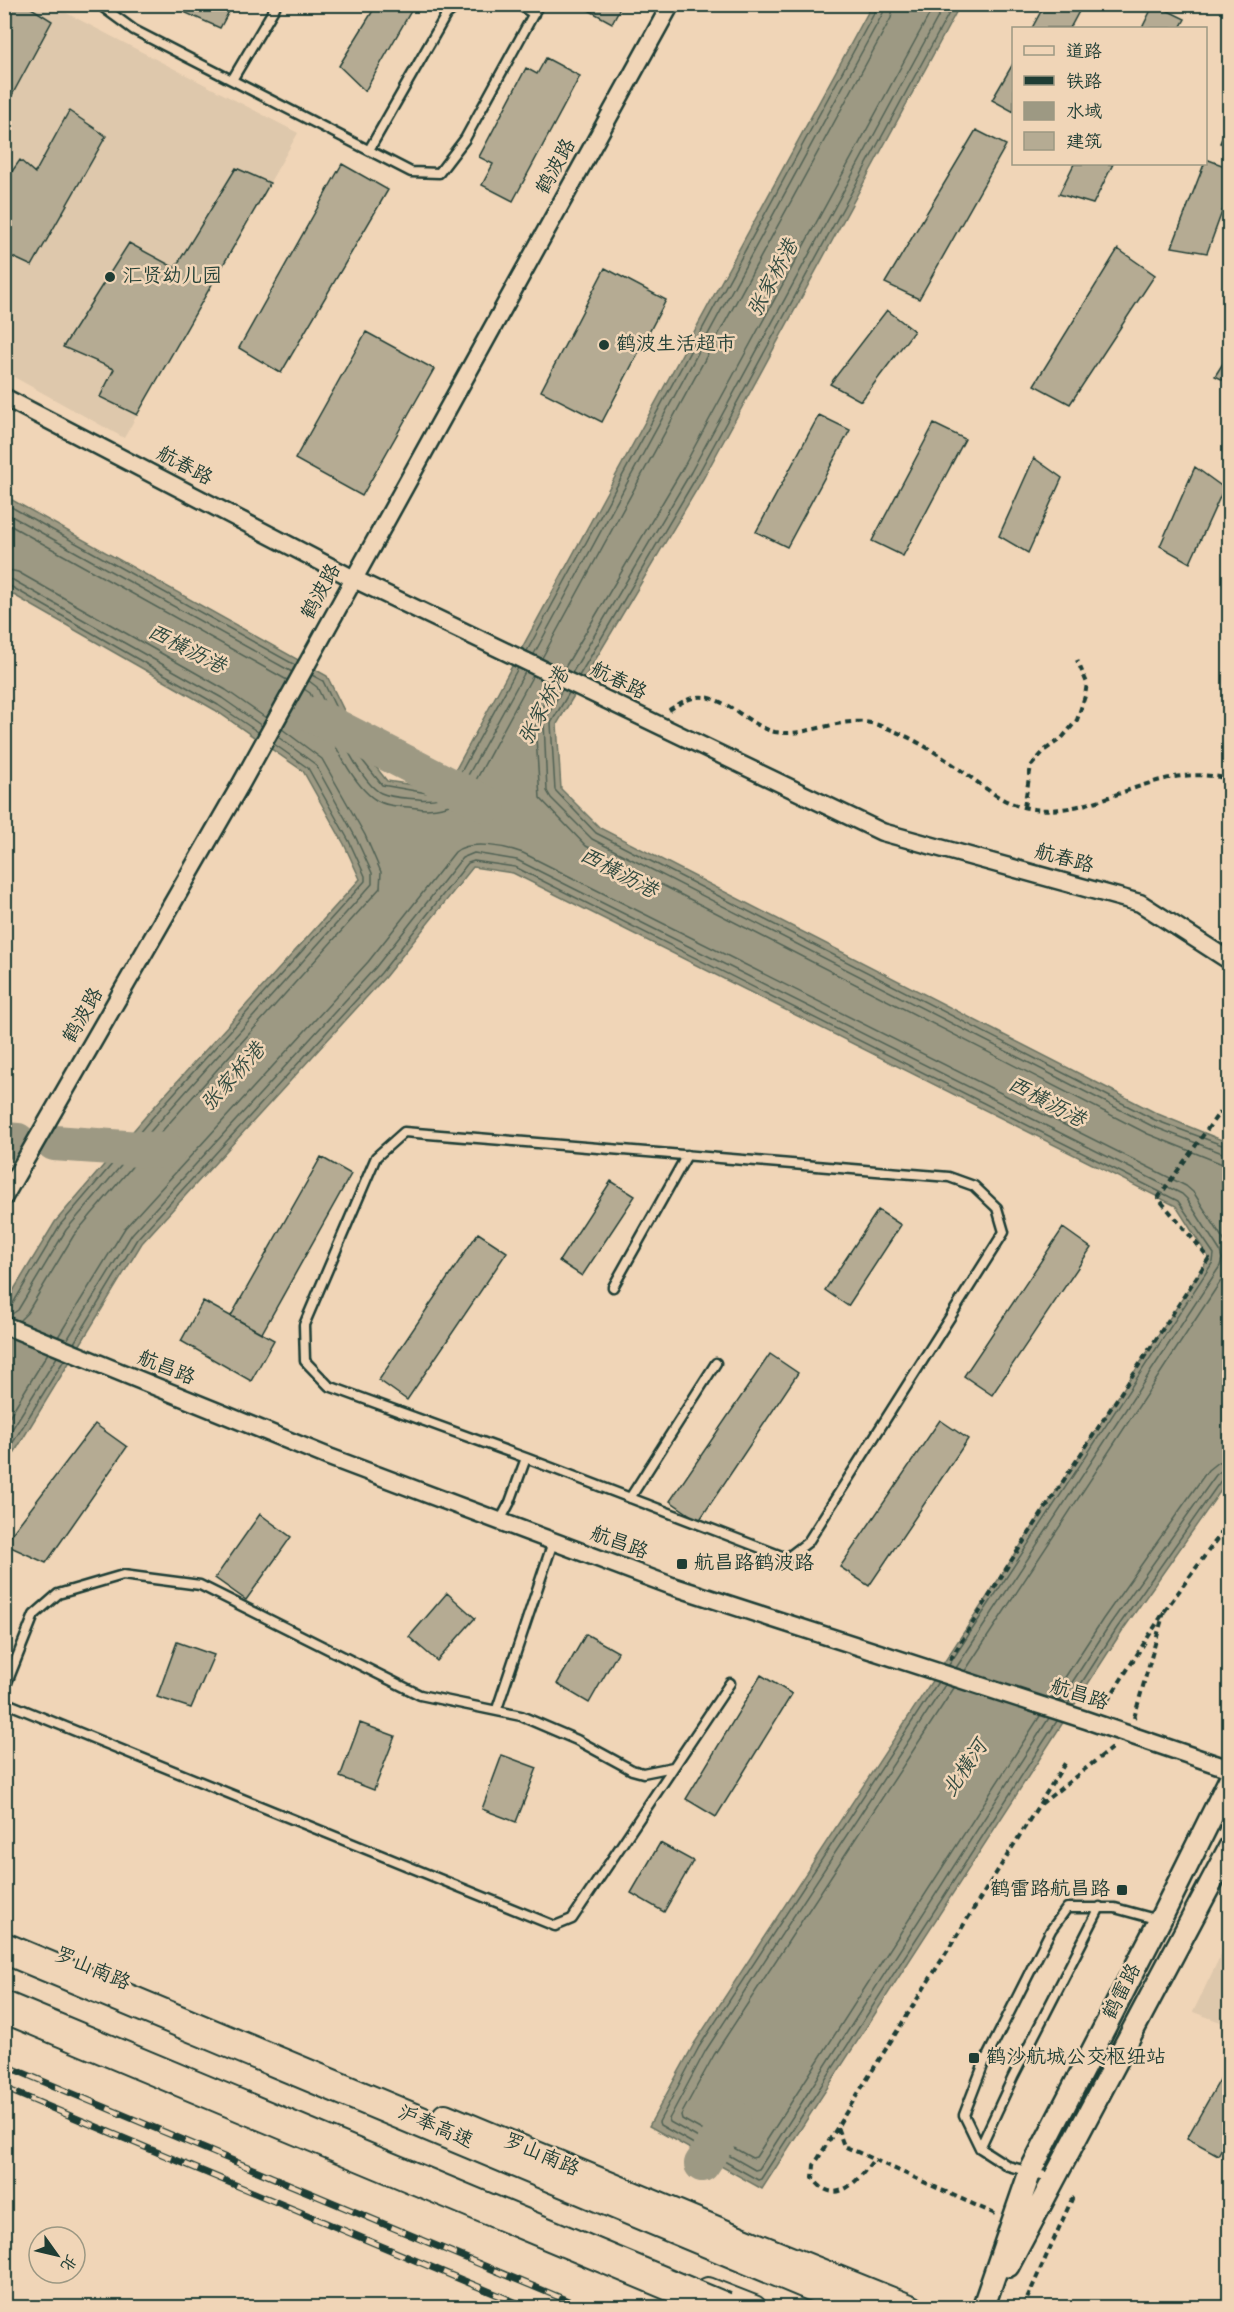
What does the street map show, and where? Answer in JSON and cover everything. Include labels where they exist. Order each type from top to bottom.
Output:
[{"type":"highway","name":"沪奉高速","points":[[4,1948],[866,2307]]},
{"type":"highway","points":[[4,2007],[725,2307]]},
{"type":"main road","name":"罗山南路","points":[[4,1934],[741,2239],[912,2307]]},
{"type":"main road","points":[[4,2014],[754,2307]]},
{"type":"street","name":"鹤波路","points":[[4,1197],[266,738],[672,4]]},
{"type":"street","name":"航春路","points":[[4,397],[354,579],[882,832],[1140,903],[1230,961]]},
{"type":"street","name":"航昌路","points":[[4,1325],[329,1457],[672,1586],[1230,1769]]},
{"type":"street","name":"鹤雷路","points":[[985,2307],[1030,2172],[1230,1779]]},
{"type":"street","name":"鹤雷路","points":[[985,2307],[1230,1847]]},
{"type":"lane","points":[[104,4],[104,8],[134,30],[411,172],[439,173],[465,139],[539,4]]},
{"type":"lane","points":[[232,80],[277,4]]},
{"type":"lane","points":[[369,150],[446,15],[459,4]]},
{"type":"lane","points":[[518,4],[534,14]]},
{"type":"lane","points":[[404,1132],[950,1177],[974,1186],[997,1208],[1004,1232],[808,1542],[787,1558],[526,1458],[329,1386],[304,1361],[304,1325],[375,1157],[404,1132]]},
{"type":"lane","points":[[614,1287],[687,1155]]},
{"type":"lane","points":[[630,1498],[716,1363]]},
{"type":"lane","points":[[500,1521],[510,1502],[526,1458]]},
{"type":"lane","points":[[497,1709],[553,1542]]},
{"type":"lane","points":[[4,1690],[34,1615],[58,1594],[123,1575],[200,1585],[420,1695],[497,1709],[521,1716],[568,1736],[632,1770],[643,1773],[673,1767]]},
{"type":"lane","points":[[4,1702],[555,1926],[572,1919],[730,1683]]},
{"type":"lane","points":[[980,2148],[1013,2076],[1100,1907]]},
{"type":"lane","points":[[1053,2178],[1008,2166],[980,2148],[964,2115],[984,2063],[1051,1930],[1067,1908],[1115,1908],[1160,1920]]},
{"type":"path","points":[[312,4],[322,4]]},
{"type":"path","points":[[1024,807],[1031,766],[1044,750],[1062,738],[1077,720],[1087,683],[1077,660]]},
{"type":"path","points":[[650,721],[694,697],[707,697],[720,701],[747,720],[774,731],[788,733],[862,721],[879,725],[921,742],[993,793],[1024,807],[1058,810],[1082,806],[1176,776],[1230,778]]},
{"type":"path","points":[[942,1674],[1008,1564],[1209,1258],[1158,1198],[1219,1113],[1230,1112]]},
{"type":"path","points":[[1108,1700],[1164,1612],[1230,1521]]},
{"type":"path","points":[[1038,1807],[1129,1734],[1164,1612]]},
{"type":"path","points":[[874,2159],[864,2173],[842,2191],[830,2192],[820,2187],[813,2178],[814,2165],[837,2127],[1067,1760]]},
{"type":"path","points":[[837,2127],[844,2146],[1012,2222]]},
{"type":"path","points":[[1023,2307],[1072,2199],[1053,2178]]},
{"type":"shaded area","name":"汇贤幼儿园","points":[[5,5],[51,5],[298,133],[124,438],[5,372]]},
{"type":"shaded area","points":[[1229,1938],[1229,2025],[1193,2012]]},
{"type":"water","name":"张家桥港","points":[[872,5],[960,5],[703,479],[557,724],[561,789],[600,828],[1158,1114],[1229,1143],[1229,1479],[1122,1631],[762,2189],[649,2126],[694,2044],[1209,1258],[1176,1206],[513,873],[473,867],[385,977],[142,1243],[5,1468],[4,1306],[55,1222],[146,1116],[360,879],[344,844],[303,771],[215,710],[5,590],[5,496],[327,676],[365,753],[387,781],[427,787],[450,780]]},
{"type":"building","points":[[7,4],[25,4],[52,21],[4,110],[4,8]]},
{"type":"building","points":[[191,4],[233,4],[220,28],[186,13]]},
{"type":"building","points":[[377,4],[415,4],[365,91],[339,66]]},
{"type":"building","points":[[582,4],[622,4],[612,23],[581,6]]},
{"type":"building","points":[[1045,4],[1083,4],[1071,27],[1033,27]]},
{"type":"building","points":[[1154,4],[1185,19],[1181,27],[1142,27]]},
{"type":"building","points":[[546,58],[580,76],[513,201],[482,185],[493,164],[479,157],[526,68],[537,74]]},
{"type":"building","points":[[1012,65],[1012,111],[992,100]]},
{"type":"building","points":[[69,111],[106,136],[32,266],[4,253],[4,179],[6,180],[20,160],[35,173]]},
{"type":"building","points":[[1230,120],[1230,145],[1220,143]]},
{"type":"building","points":[[976,130],[1006,145],[919,299],[885,283]]},
{"type":"building","points":[[1207,159],[1230,168],[1230,190],[1207,253],[1172,247],[1204,165],[1207,165]]},
{"type":"building","points":[[342,164],[388,190],[281,373],[239,348]]},
{"type":"building","points":[[1074,165],[1112,165],[1093,204],[1059,194]]},
{"type":"building","points":[[236,168],[270,183],[137,415],[100,397],[114,369],[63,347],[129,243],[175,268]]},
{"type":"building","points":[[1118,249],[1155,275],[1070,404],[1034,385]]},
{"type":"building","name":"鹤波生活超市","points":[[605,268],[666,300],[602,422],[541,391]]},
{"type":"building","points":[[887,310],[914,331],[861,401],[830,384]]},
{"type":"building","points":[[366,332],[434,369],[362,496],[295,459]]},
{"type":"building","points":[[1230,352],[1230,383],[1215,376]]},
{"type":"building","points":[[819,415],[850,430],[787,547],[756,532]]},
{"type":"building","points":[[934,424],[965,439],[903,556],[872,541]]},
{"type":"building","points":[[1034,458],[1062,478],[1028,553],[999,536]]},
{"type":"building","points":[[1195,467],[1224,488],[1190,563],[1160,546]]},
{"type":"building","points":[[321,1157],[351,1174],[262,1333],[231,1316]]},
{"type":"building","points":[[611,1181],[635,1196],[582,1276],[559,1261]]},
{"type":"building","points":[[878,1210],[901,1225],[848,1306],[825,1290]]},
{"type":"building","points":[[1063,1228],[1091,1248],[992,1395],[964,1376]]},
{"type":"building","points":[[478,1233],[507,1252],[407,1400],[379,1380]]},
{"type":"building","points":[[203,1301],[274,1340],[251,1381],[181,1341]]},
{"type":"building","points":[[770,1354],[798,1373],[699,1521],[670,1501]]},
{"type":"building","points":[[940,1420],[968,1439],[869,1586],[840,1567]]},
{"type":"building","points":[[95,1424],[127,1447],[46,1563],[4,1544]]},
{"type":"building","points":[[260,1514],[291,1537],[246,1600],[215,1578]]},
{"type":"building","points":[[447,1593],[475,1618],[437,1661],[409,1637]]},
{"type":"building","points":[[586,1634],[618,1652],[589,1703],[557,1684]]},
{"type":"building","points":[[177,1642],[214,1655],[191,1708],[157,1697]]},
{"type":"building","points":[[761,1675],[792,1694],[716,1817],[686,1799]]},
{"type":"building","points":[[360,1723],[395,1736],[374,1790],[340,1777]]},
{"type":"building","points":[[502,1755],[537,1768],[516,1822],[482,1809]]},
{"type":"building","points":[[660,1843],[693,1861],[664,1912],[631,1893]]},
{"type":"building","points":[[1226,2069],[1230,2071],[1230,2134],[1218,2155],[1187,2138]]},
{"type":"waterway","name":"西横沥港","points":[[313,715],[488,805]]},
{"type":"waterway","points":[[4,1140],[18,1141]]},
{"type":"waterway","points":[[54,1143],[168,1151]]},
{"type":"waterway","name":"北横河","points":[[702,2164],[733,2117]]},
{"type":"railway","points":[[4,2065],[585,2308]]},
{"type":"railway","points":[[4,2088],[529,2308]]},
{"type":"place","name":"汇贤幼儿园","points":[[110,277]]},
{"type":"place","name":"鹤波生活超市","points":[[604,345]]},
{"type":"place","name":"航昌路鹤波路","points":[[682,1564]]},
{"type":"place","name":"鹤雷路航昌路","points":[[1122,1890]]},
{"type":"place","name":"鹤沙航城公交枢纽站","points":[[974,2058]]}]
